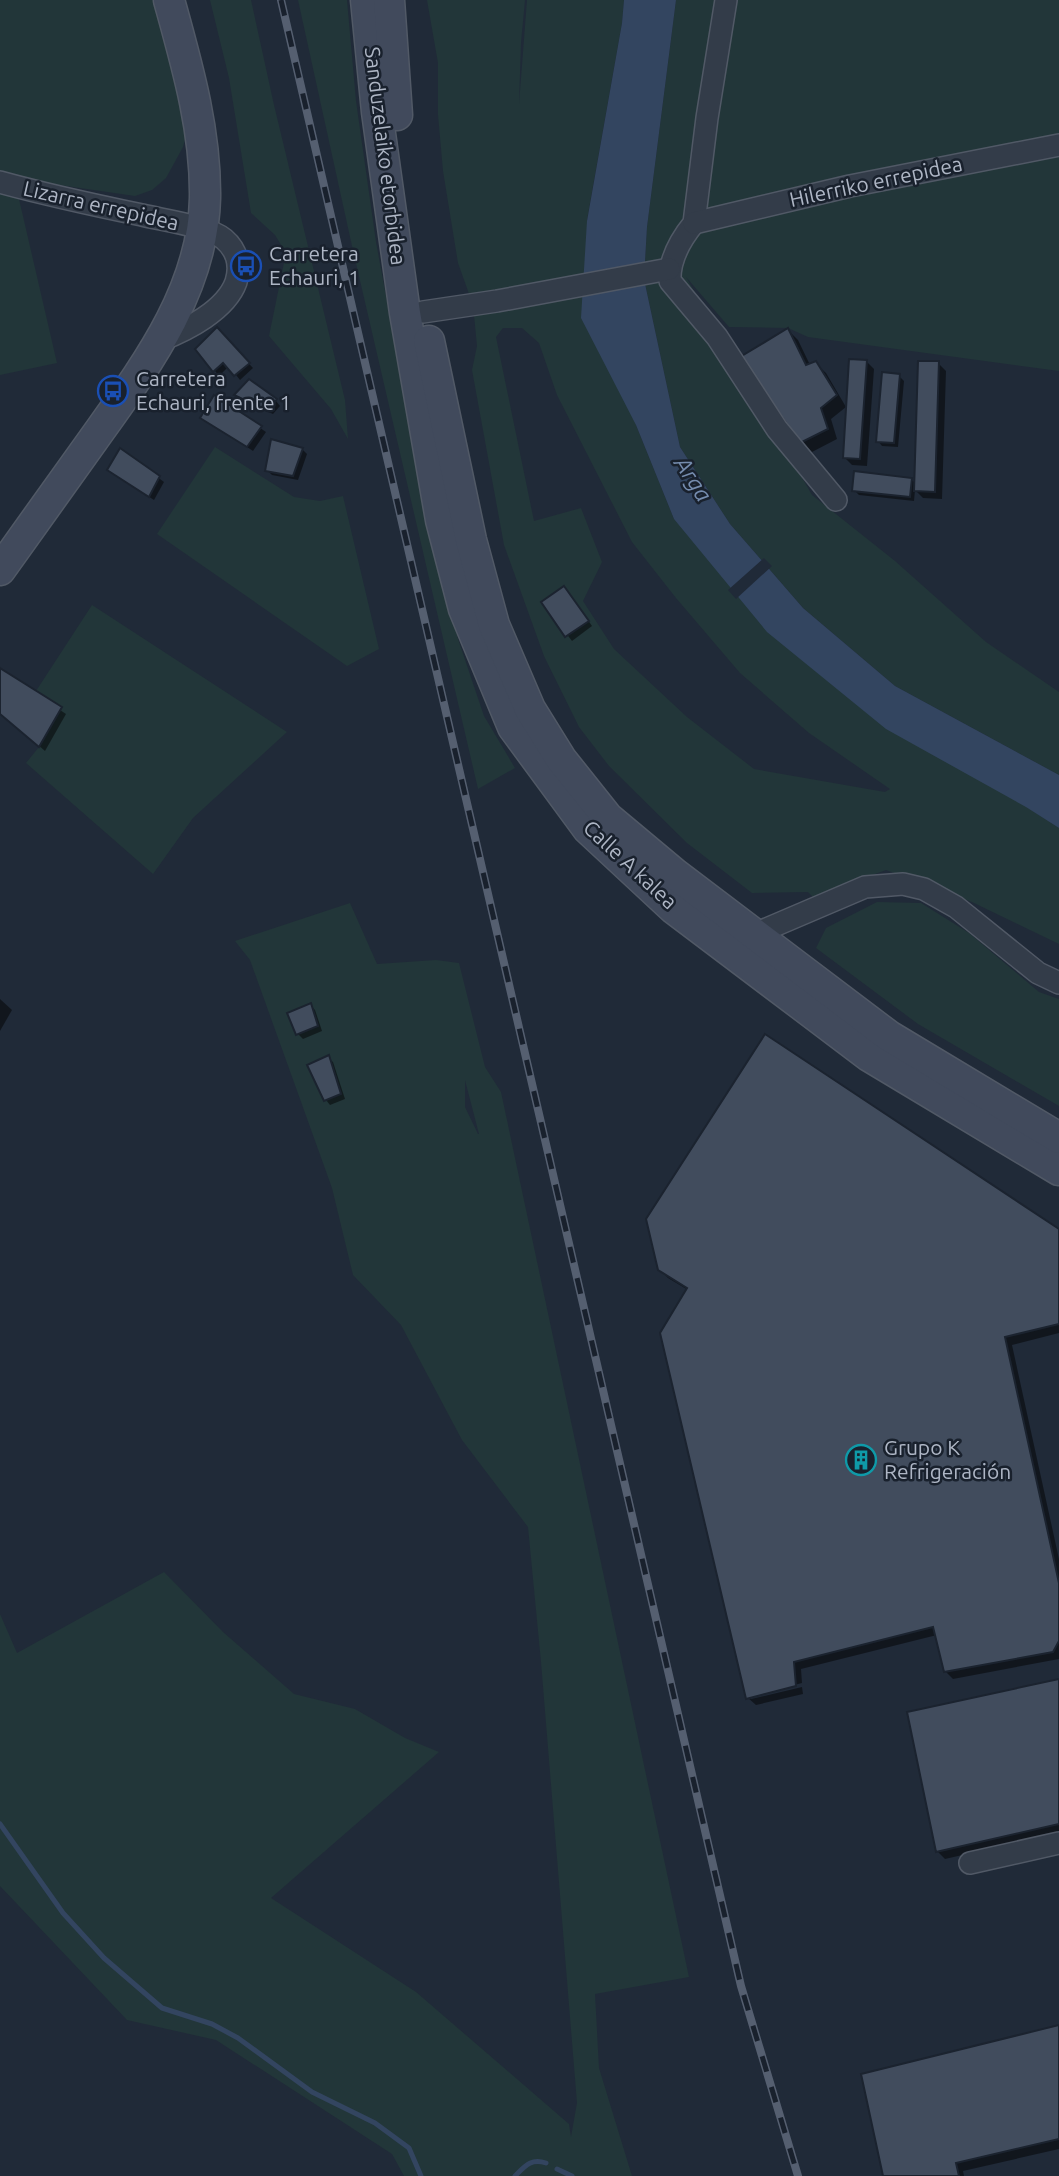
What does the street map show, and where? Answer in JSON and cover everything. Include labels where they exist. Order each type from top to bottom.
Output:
[{"type":"main road","name":"Lizarra errepidea","points":[[161,340],[176,314],[192,273],[202,229],[204,188],[191,78],[169,0]]},
{"type":"main road","name":"Sanduzelaiko etorbidea","points":[[366,0],[377,112],[414,312]]},
{"type":"main road","name":"Sanduzelaiko etorbidea","points":[[389,0],[414,312]]},
{"type":"main road","name":"Calle A kalea","points":[[414,312],[494,625],[530,709],[561,759],[608,818],[675,874],[888,1036],[1059,1138]]},
{"type":"main road","name":"Calle A kalea","points":[[414,312],[441,520],[464,609],[513,727],[588,829],[673,908],[869,1055],[1059,1170]]},
{"type":"main road","points":[[0,570],[131,387],[161,340]]},
{"type":"street","points":[[414,312],[497,301],[661,271],[694,223],[726,0]]},
{"type":"street","name":"Hilerriko errepidea","points":[[694,223],[850,186],[1059,145]]},
{"type":"street","name":"Lizarra errepidea","points":[[0,182],[202,229],[222,237],[237,256],[238,274],[234,288],[226,300],[185,331],[161,340]]},
{"type":"street","points":[[661,271],[717,337],[778,429],[836,500]]},
{"type":"street","points":[[755,934],[866,887],[903,884],[924,889],[956,906],[1038,973],[1059,984]]},
{"type":"street","points":[[971,1863],[1059,1843]]},
{"type":"green space","points":[[0,0],[169,0],[195,101],[183,147],[166,178],[152,190],[135,196],[18,179],[19,199],[57,363],[0,375]]},
{"type":"green space","points":[[210,0],[251,0],[345,400],[348,439],[331,409],[269,336],[286,253],[275,235],[251,213],[229,78]]},
{"type":"green space","points":[[298,0],[347,0],[356,101],[376,242],[423,496],[458,639],[484,716],[515,768],[478,789],[352,246]]},
{"type":"green space","points":[[427,0],[525,0],[519,104],[527,0],[624,0],[587,220],[636,425],[674,519],[1027,807],[1059,828],[1059,944],[972,902],[886,870],[813,897],[808,892],[752,893],[687,843],[609,766],[579,727],[544,656],[504,545],[472,370],[477,346],[473,305],[458,263],[443,171],[438,115],[438,63]],"holes":[[[503,328],[522,328],[539,343],[557,395],[632,542],[676,598],[740,673],[809,733],[890,789],[885,792],[754,769],[687,717],[614,649],[583,601],[602,562],[581,508],[534,521],[496,337]]]},
{"type":"green space","points":[[676,0],[1059,0],[1059,371],[808,337],[788,328],[729,327],[686,277],[812,495],[895,561],[986,642],[1059,692],[1059,775],[895,686],[803,608],[730,524],[680,447],[644,279],[647,227]]},
{"type":"green space","points":[[215,447],[294,497],[320,501],[343,496],[379,649],[347,666],[157,534]]},
{"type":"green space","points":[[92,605],[287,732],[193,818],[153,874],[26,763],[39,747],[62,708],[36,691]]},
{"type":"green space","points":[[877,902],[921,903],[969,933],[1039,992],[1059,999],[1059,1106],[918,1024],[816,948],[826,928]]},
{"type":"green space","points":[[350,903],[377,964],[436,960],[459,963],[485,1067],[501,1092],[689,1977],[595,1994],[599,2068],[632,2176],[404,2176],[392,2154],[216,2040],[127,2020],[0,1886],[0,1614],[17,1653],[164,1572],[223,1632],[294,1694],[355,1709],[405,1738],[439,1752],[271,1898],[416,1992],[569,2124],[571,2137],[577,2103],[528,1527],[462,1440],[401,1325],[353,1275],[332,1188],[250,960],[235,941]],"holes":[[[465,1080],[479,1134],[465,1107]]]},
{"type":"water","name":"Arga","points":[[624,0],[676,0],[647,227],[644,279],[680,447],[730,524],[803,608],[895,686],[1059,775],[1059,828],[886,729],[767,632],[674,519],[636,425],[581,318],[587,221]]},
{"type":"pier","points":[[764,558],[772,566],[736,599],[728,590]]},
{"type":"building","points":[[217,327],[250,363],[234,376],[223,363],[213,372],[195,349]]},
{"type":"building","points":[[788,328],[806,365],[816,361],[837,395],[821,408],[828,429],[800,443],[740,357]]},
{"type":"building","points":[[849,359],[867,360],[860,459],[843,458]]},
{"type":"building","points":[[918,361],[939,361],[935,492],[914,491]]},
{"type":"building","points":[[882,372],[900,374],[894,443],[876,442]]},
{"type":"building","points":[[249,379],[277,399],[268,411],[234,395]]},
{"type":"building","points":[[214,395],[262,426],[247,447],[200,418]]},
{"type":"building","points":[[271,439],[303,448],[293,476],[265,471]]},
{"type":"building","points":[[120,448],[160,476],[149,497],[107,470]]},
{"type":"building","points":[[854,471],[912,478],[910,497],[852,491]]},
{"type":"building","points":[[564,586],[589,621],[565,637],[541,602]]},
{"type":"building","points":[[0,668],[62,707],[39,747],[0,714]]},
{"type":"building","points":[[311,1003],[318,1026],[296,1035],[287,1013]]},
{"type":"building","name":"Grupo K Refrigeración","points":[[765,1034],[1059,1229],[1059,1324],[1005,1337],[1059,1583],[1059,1641],[1053,1652],[944,1672],[933,1627],[794,1662],[796,1686],[746,1699],[660,1333],[687,1288],[658,1270],[646,1219]]},
{"type":"building","points":[[329,1055],[341,1094],[324,1101],[307,1065]]},
{"type":"building","points":[[1059,1679],[1059,1824],[936,1852],[907,1712]]},
{"type":"building","points":[[1059,2025],[1059,2139],[956,2163],[959,2176],[883,2176],[861,2074]]},
{"type":"waterway","points":[[0,1824],[63,1913],[104,1958],[162,2008],[212,2024],[238,2038],[312,2092],[375,2123],[409,2148],[421,2176]]},
{"type":"waterway","points":[[515,2176],[532,2162],[546,2163]]},
{"type":"waterway","points":[[557,2169],[572,2176]]},
{"type":"railway","points":[[281,0],[741,1986],[798,2176]]},
{"type":"place","name":"Carretera Echauri, 1","points":[[246,266]]},
{"type":"place","name":"Carretera Echauri, frente 1","points":[[113,391]]},
{"type":"place","name":"Grupo K Refrigeración","points":[[861,1460]]}]
